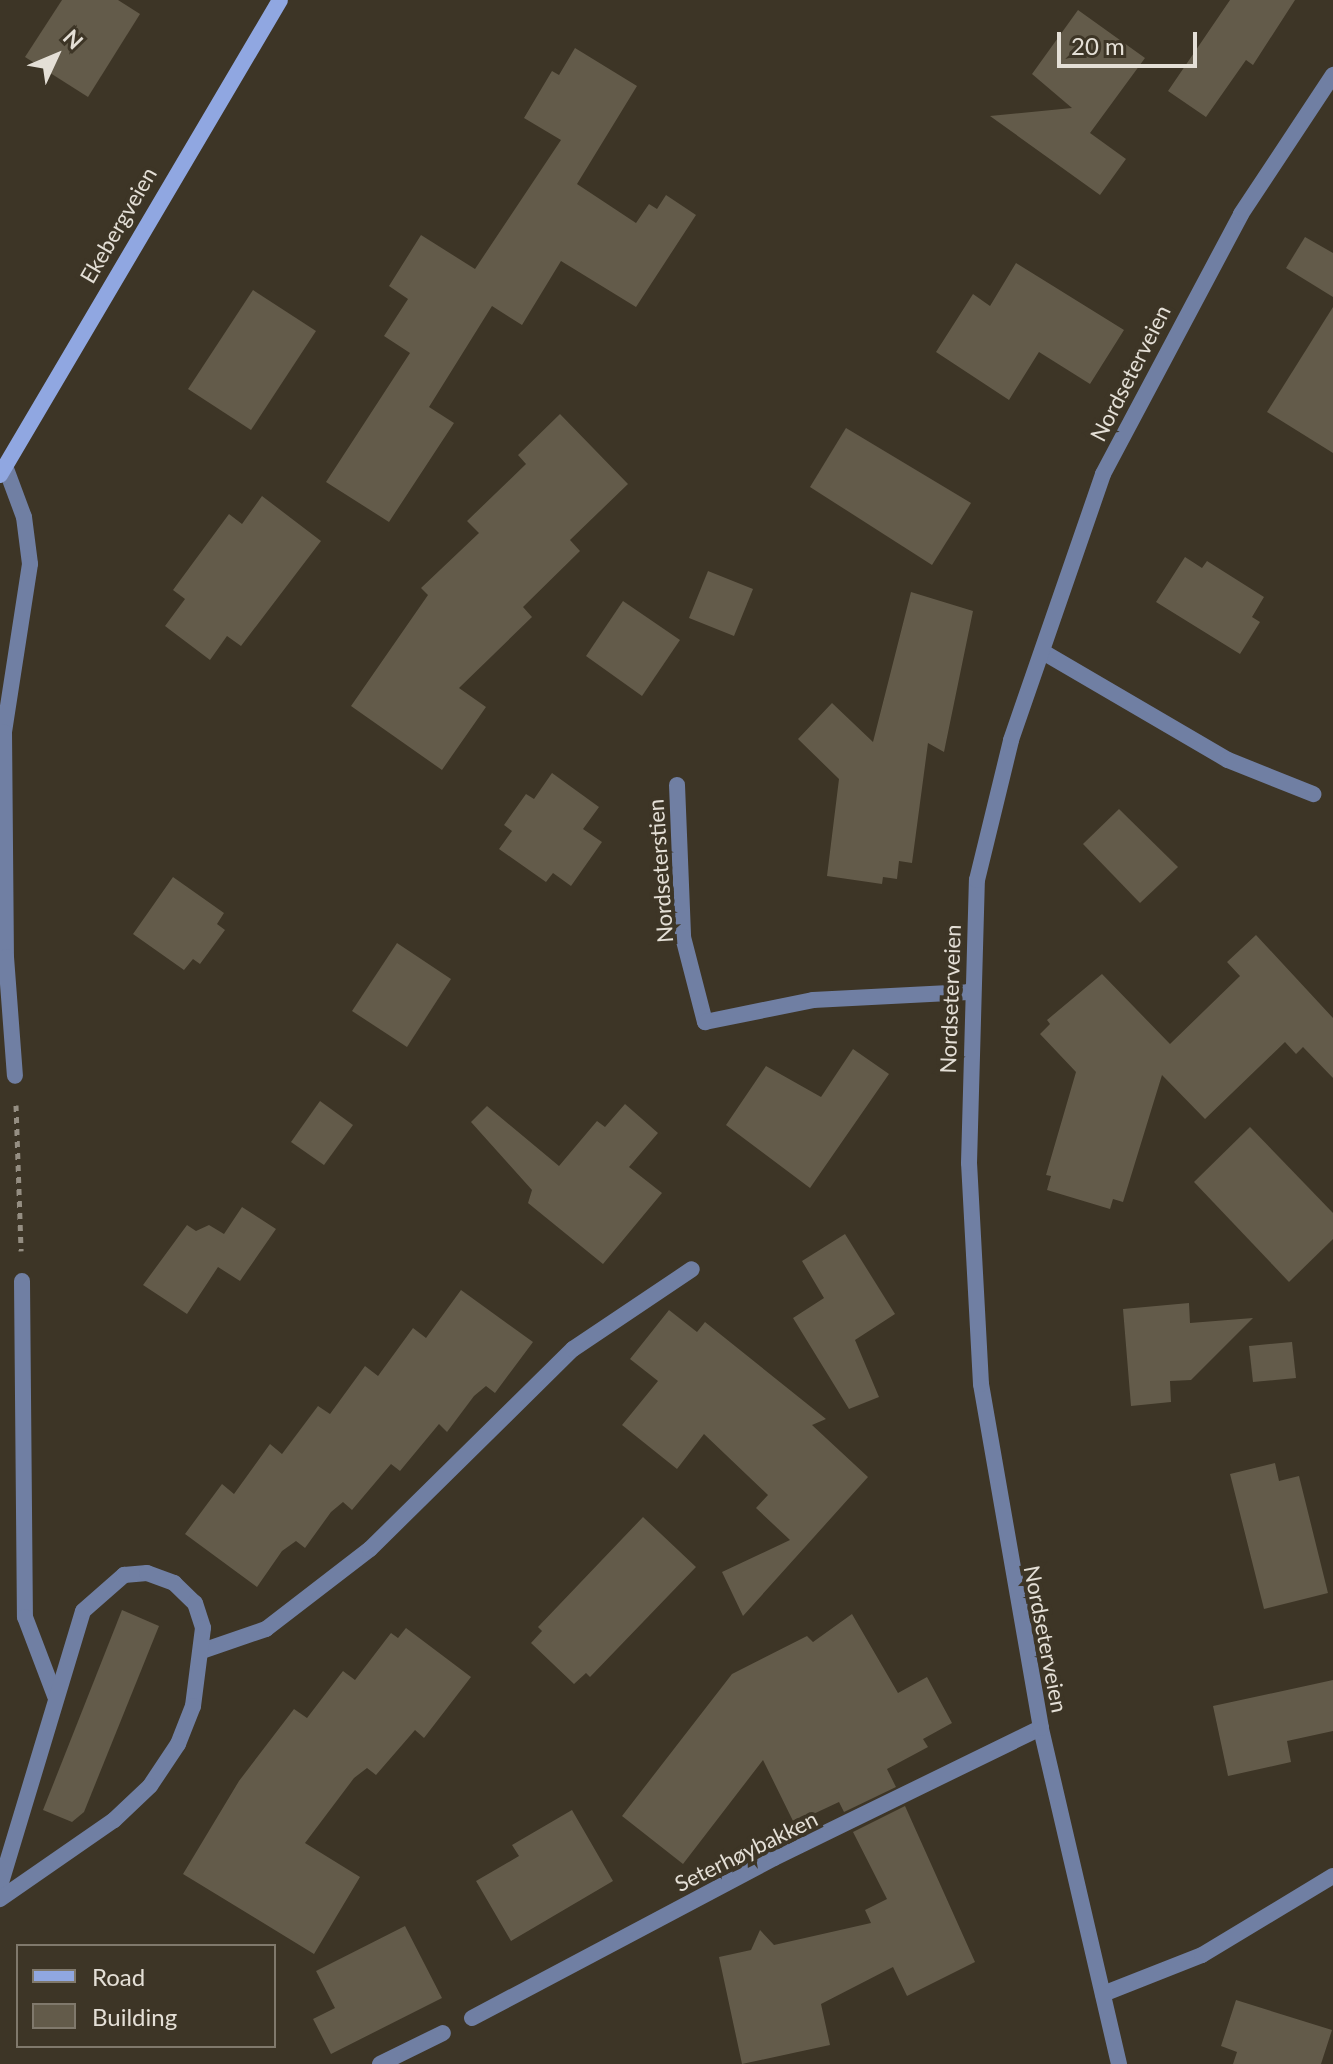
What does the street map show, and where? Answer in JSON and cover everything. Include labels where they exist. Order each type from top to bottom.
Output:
[{"type":"main road","name":"Ekebergveien","points":[[3,470],[280,0]]},
{"type":"street","name":"Nordseterveien","points":[[1119,2064],[1041,1728],[1000,1519],[980,1370],[969,1163],[969,992],[977,880],[1011,740],[1103,474],[1162,354],[1241,214],[1333,75]]},
{"type":"street","points":[[3,470],[24,517],[30,564],[4,732],[6,957],[15,1076]]},
{"type":"street","points":[[1043,652],[1228,760],[1313,794]]},
{"type":"street","name":"Nordseterstien","points":[[677,785],[683,937],[705,1022],[813,1000],[969,992]]},
{"type":"street","points":[[202,1651],[266,1629],[370,1549],[573,1349],[692,1269]]},
{"type":"street","points":[[22,1281],[25,1617],[55,1696]]},
{"type":"street","points":[[0,1886],[83,1611],[124,1575],[147,1573],[181,1589],[195,1603],[203,1628],[193,1706],[178,1744],[150,1786],[71,1852],[0,1899]]},
{"type":"street","name":"Seterhøybakken","points":[[472,2018],[774,1858],[1041,1728]]},
{"type":"street","points":[[1103,1994],[1202,1955],[1333,1876]]},
{"type":"street","points":[[380,2064],[443,2033]]},
{"type":"path","points":[[15,1076],[22,1281]]},
{"type":"building","points":[[62,0],[118,0],[140,14],[88,97],[25,57]]},
{"type":"building","points":[[1230,0],[1295,0],[1253,65],[1246,60],[1206,117],[1168,91]]},
{"type":"building","points":[[1078,10],[1145,58],[1090,133],[1126,159],[1100,195],[990,116],[1072,108],[1032,74]]},
{"type":"building","points":[[575,48],[637,86],[577,184],[636,223],[649,204],[657,209],[666,195],[696,215],[636,307],[561,261],[522,325],[492,306],[429,407],[454,423],[389,522],[326,482],[410,353],[384,336],[408,299],[389,286],[421,235],[475,269],[561,140],[524,118],[552,71],[559,75]]},
{"type":"building","points":[[1305,237],[1333,253],[1333,297],[1286,268]]},
{"type":"building","points":[[1016,263],[1124,330],[1090,384],[1039,352],[1009,400],[936,352],[973,294],[990,306]]},
{"type":"building","points":[[253,290],[316,331],[251,430],[188,389]]},
{"type":"building","points":[[1333,307],[1333,453],[1267,412]]},
{"type":"building","points":[[560,414],[628,484],[570,540],[580,551],[523,607],[532,617],[459,688],[486,707],[442,770],[351,706],[428,595],[421,588],[479,533],[467,521],[526,464],[518,455]]},
{"type":"building","points":[[846,428],[971,503],[932,565],[810,487]]},
{"type":"building","points":[[262,496],[321,541],[241,646],[227,636],[210,660],[165,626],[185,599],[173,590],[229,514],[242,524]]},
{"type":"building","points":[[1185,557],[1202,568],[1207,561],[1264,597],[1252,617],[1260,622],[1240,654],[1156,602]]},
{"type":"building","points":[[708,571],[753,589],[734,636],[689,618]]},
{"type":"building","points":[[911,592],[973,611],[944,752],[928,743],[912,863],[899,861],[897,879],[883,877],[882,884],[827,876],[839,779],[798,739],[832,703],[873,742]]},
{"type":"building","points":[[623,601],[680,640],[642,696],[586,656]]},
{"type":"building","points":[[552,773],[599,807],[583,829],[602,842],[571,886],[553,873],[546,882],[499,849],[512,831],[504,825],[526,794],[534,799]]},
{"type":"building","points":[[1119,809],[1178,867],[1140,903],[1083,844]]},
{"type":"building","points":[[173,877],[224,913],[217,924],[225,930],[200,964],[193,959],[184,970],[133,934]]},
{"type":"building","points":[[1256,935],[1333,1018],[1333,1078],[1303,1047],[1296,1054],[1285,1042],[1205,1119],[1162,1075],[1123,1202],[1113,1199],[1110,1209],[1047,1190],[1051,1176],[1046,1175],[1076,1072],[1040,1034],[1050,1024],[1047,1020],[1102,974],[1170,1044],[1240,976],[1227,962]]},
{"type":"building","points":[[397,943],[451,979],[407,1047],[352,1011]]},
{"type":"building","points":[[853,1049],[889,1074],[810,1188],[726,1125],[766,1066],[821,1097]]},
{"type":"building","points":[[320,1101],[353,1125],[324,1165],[291,1142]]},
{"type":"building","points":[[625,1104],[658,1133],[629,1167],[662,1193],[603,1264],[528,1203],[532,1190],[471,1122],[487,1106],[559,1166],[597,1121],[605,1127]]},
{"type":"building","points":[[1250,1127],[1333,1213],[1333,1239],[1289,1282],[1194,1182]]},
{"type":"building","points":[[242,1207],[276,1229],[240,1281],[218,1267],[187,1314],[143,1285],[187,1225],[196,1231],[209,1225],[224,1234]]},
{"type":"building","points":[[845,1234],[895,1314],[855,1340],[879,1397],[849,1409],[793,1318],[824,1298],[802,1261]]},
{"type":"building","points":[[461,1290],[533,1342],[495,1393],[486,1386],[474,1396],[447,1432],[439,1424],[400,1471],[391,1464],[352,1510],[343,1502],[331,1512],[305,1548],[296,1541],[282,1551],[257,1587],[185,1534],[222,1484],[234,1494],[270,1444],[282,1454],[318,1406],[330,1414],[365,1366],[378,1376],[413,1328],[426,1338]]},
{"type":"building","points":[[1189,1303],[1190,1323],[1253,1318],[1191,1380],[1170,1381],[1171,1402],[1131,1406],[1123,1309]]},
{"type":"building","points":[[669,1310],[697,1332],[705,1322],[826,1419],[812,1425],[868,1477],[743,1616],[722,1572],[790,1540],[756,1508],[768,1495],[704,1434],[677,1469],[622,1425],[658,1381],[630,1359]]},
{"type":"building","points":[[1292,1342],[1296,1378],[1253,1382],[1249,1346]]},
{"type":"building","points":[[1275,1463],[1279,1481],[1299,1476],[1328,1593],[1264,1609],[1230,1474]]},
{"type":"building","points":[[643,1517],[696,1567],[590,1677],[586,1673],[574,1684],[531,1643],[542,1631],[538,1627]]},
{"type":"building","points":[[122,1610],[159,1626],[84,1812],[72,1822],[43,1810]]},
{"type":"building","points":[[852,1614],[898,1693],[927,1677],[952,1723],[923,1739],[928,1747],[887,1769],[896,1787],[844,1812],[839,1802],[794,1823],[763,1760],[683,1864],[622,1816],[732,1674],[807,1636],[813,1642]]},
{"type":"building","points":[[406,1628],[471,1677],[424,1738],[415,1730],[376,1775],[367,1768],[354,1778],[305,1843],[360,1877],[314,1954],[183,1874],[239,1781],[294,1709],[307,1718],[343,1671],[355,1680],[391,1633],[398,1638]]},
{"type":"building","points":[[1333,1680],[1333,1731],[1287,1741],[1291,1762],[1228,1776],[1213,1706]]},
{"type":"building","points":[[905,1806],[975,1962],[907,1996],[893,1967],[821,2004],[830,2045],[742,2064],[719,1957],[751,1950],[760,1930],[774,1945],[871,1923],[865,1910],[887,1899],[853,1832]]},
{"type":"building","points":[[572,1810],[613,1881],[511,1941],[476,1881],[519,1856],[512,1845]]},
{"type":"building","points":[[405,1926],[442,1998],[331,2054],[313,2019],[335,2008],[316,1971]]},
{"type":"building","points":[[1236,2000],[1332,2030],[1321,2064],[1233,2064],[1237,2052],[1221,2046]]}]
